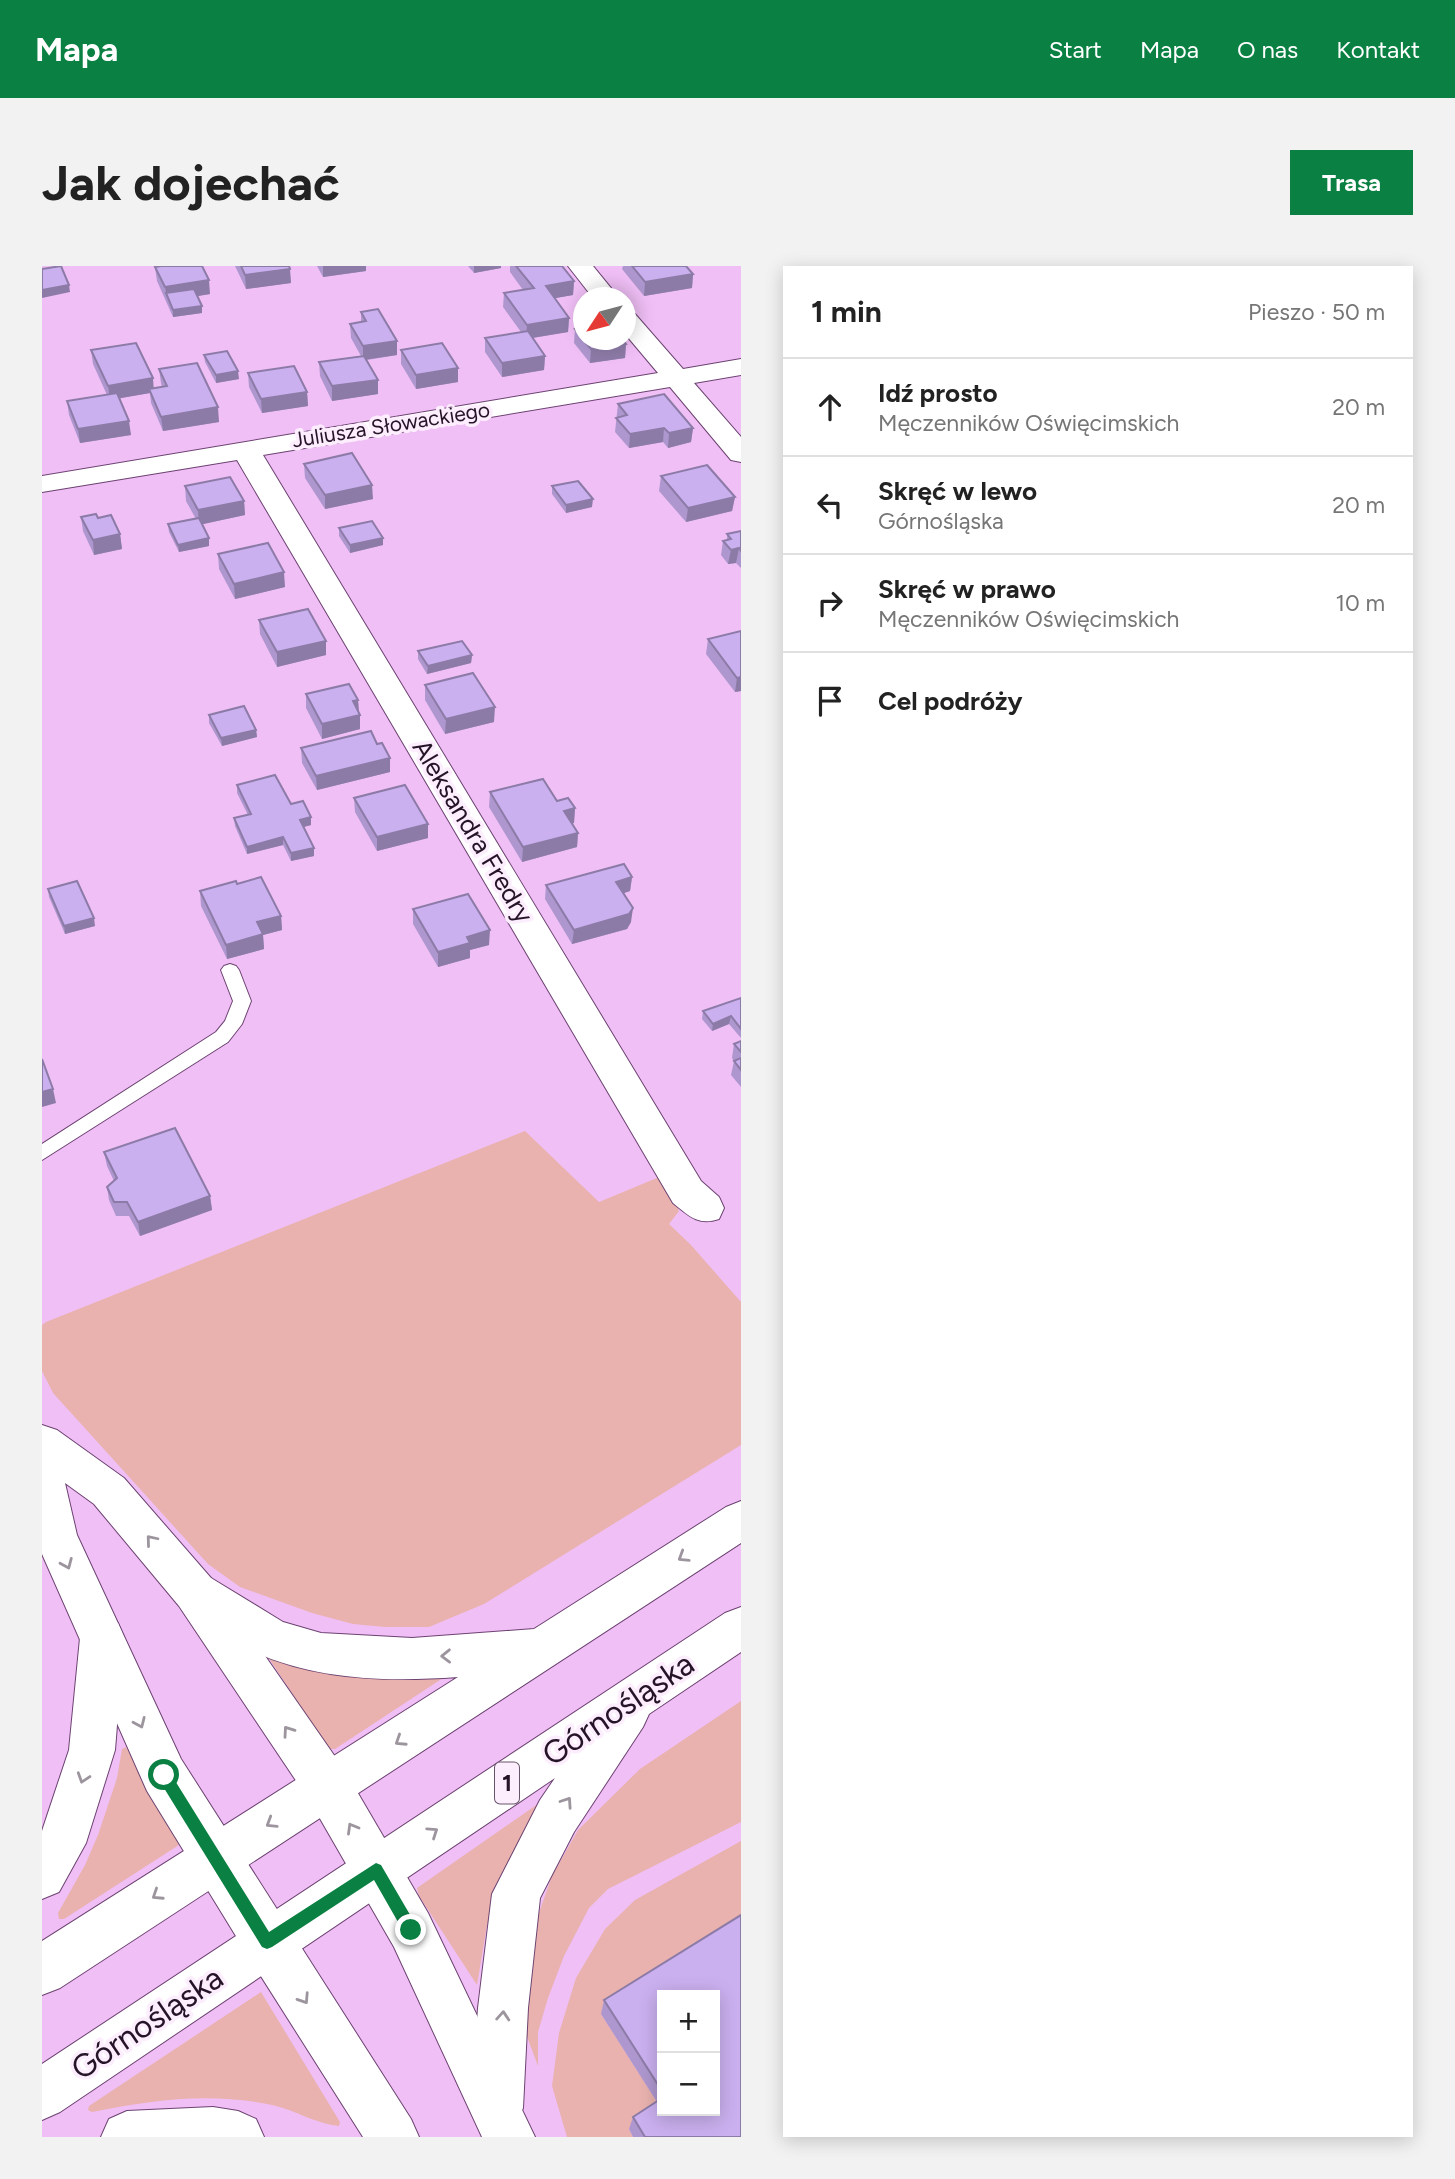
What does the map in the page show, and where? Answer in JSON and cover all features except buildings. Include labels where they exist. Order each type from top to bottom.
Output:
[{"type":"main road","points":[[580,266],[598,287]]},
{"type":"main road","points":[[636,332],[741,454]]},
{"type":"main road","name":"Juliusza Słowackiego","points":[[42,484],[741,367]]},
{"type":"main road","name":"Aleksandra Fredry","points":[[246,449],[687,1192],[705,1208]]},
{"type":"main road","points":[[42,1443],[109,1491],[194,1592],[328,1787],[411,1930],[503,2123]]},
{"type":"main road","points":[[42,1475],[55,1535],[164,1775],[267,1942],[393,2137]]},
{"type":"main road","points":[[42,1970],[741,1520]]},
{"type":"main road","points":[[194,1592],[258,1632],[292,1647],[334,1654],[377,1657],[456,1656],[538,1649]]},
{"type":"main road","name":"Górnośląska","points":[[42,2094],[741,1627]]},
{"type":"main road","points":[[42,1875],[62,1843],[92,1750],[102,1638]]},
{"type":"main road","points":[[503,2123],[503,2008],[516,1894],[557,1816],[638,1696]]},
{"type":"main road","points":[[127,2137],[213,2133],[238,2137]]},
{"type":"lane","points":[[42,1153],[222,1037],[233,1024],[242,1001],[230,970]]},
{"type":"shaded area","points":[[525,1131],[599,1202],[664,1175],[679,1211],[669,1224],[741,1302],[741,1445],[484,1604],[429,1627],[385,1627],[353,1624],[312,1613],[240,1587],[208,1564],[53,1393],[42,1371],[42,1325],[46,1322]]},
{"type":"shaded area","points":[[266,1654],[443,1678],[335,1749],[329,1749]]},
{"type":"shaded area","points":[[741,1701],[741,1822],[608,1889],[589,1908],[564,1956],[548,1998],[538,2032],[538,2066],[523,2026],[530,1938],[552,1876],[578,1830],[640,1769]]},
{"type":"shaded area","points":[[126,1747],[182,1843],[64,1919],[59,1919],[58,1913],[85,1865],[98,1835],[117,1778],[122,1749]]},
{"type":"shaded area","points":[[542,1801],[498,1888],[487,1925],[477,1985],[419,1896],[417,1888]]},
{"type":"shaded area","points":[[741,1841],[741,1926],[601,2014],[657,2102],[657,2111],[629,2129],[633,2137],[567,2137],[552,2086],[559,2033],[576,1978],[605,1929],[635,1900]]},
{"type":"shaded area","points":[[261,1992],[340,2122],[339,2126],[322,2123],[272,2105],[226,2099],[182,2099],[92,2112],[88,2110],[89,2106]]},
{"type":"route","points":[[164,1775],[267,1942],[376,1870],[411,1930]]}]
